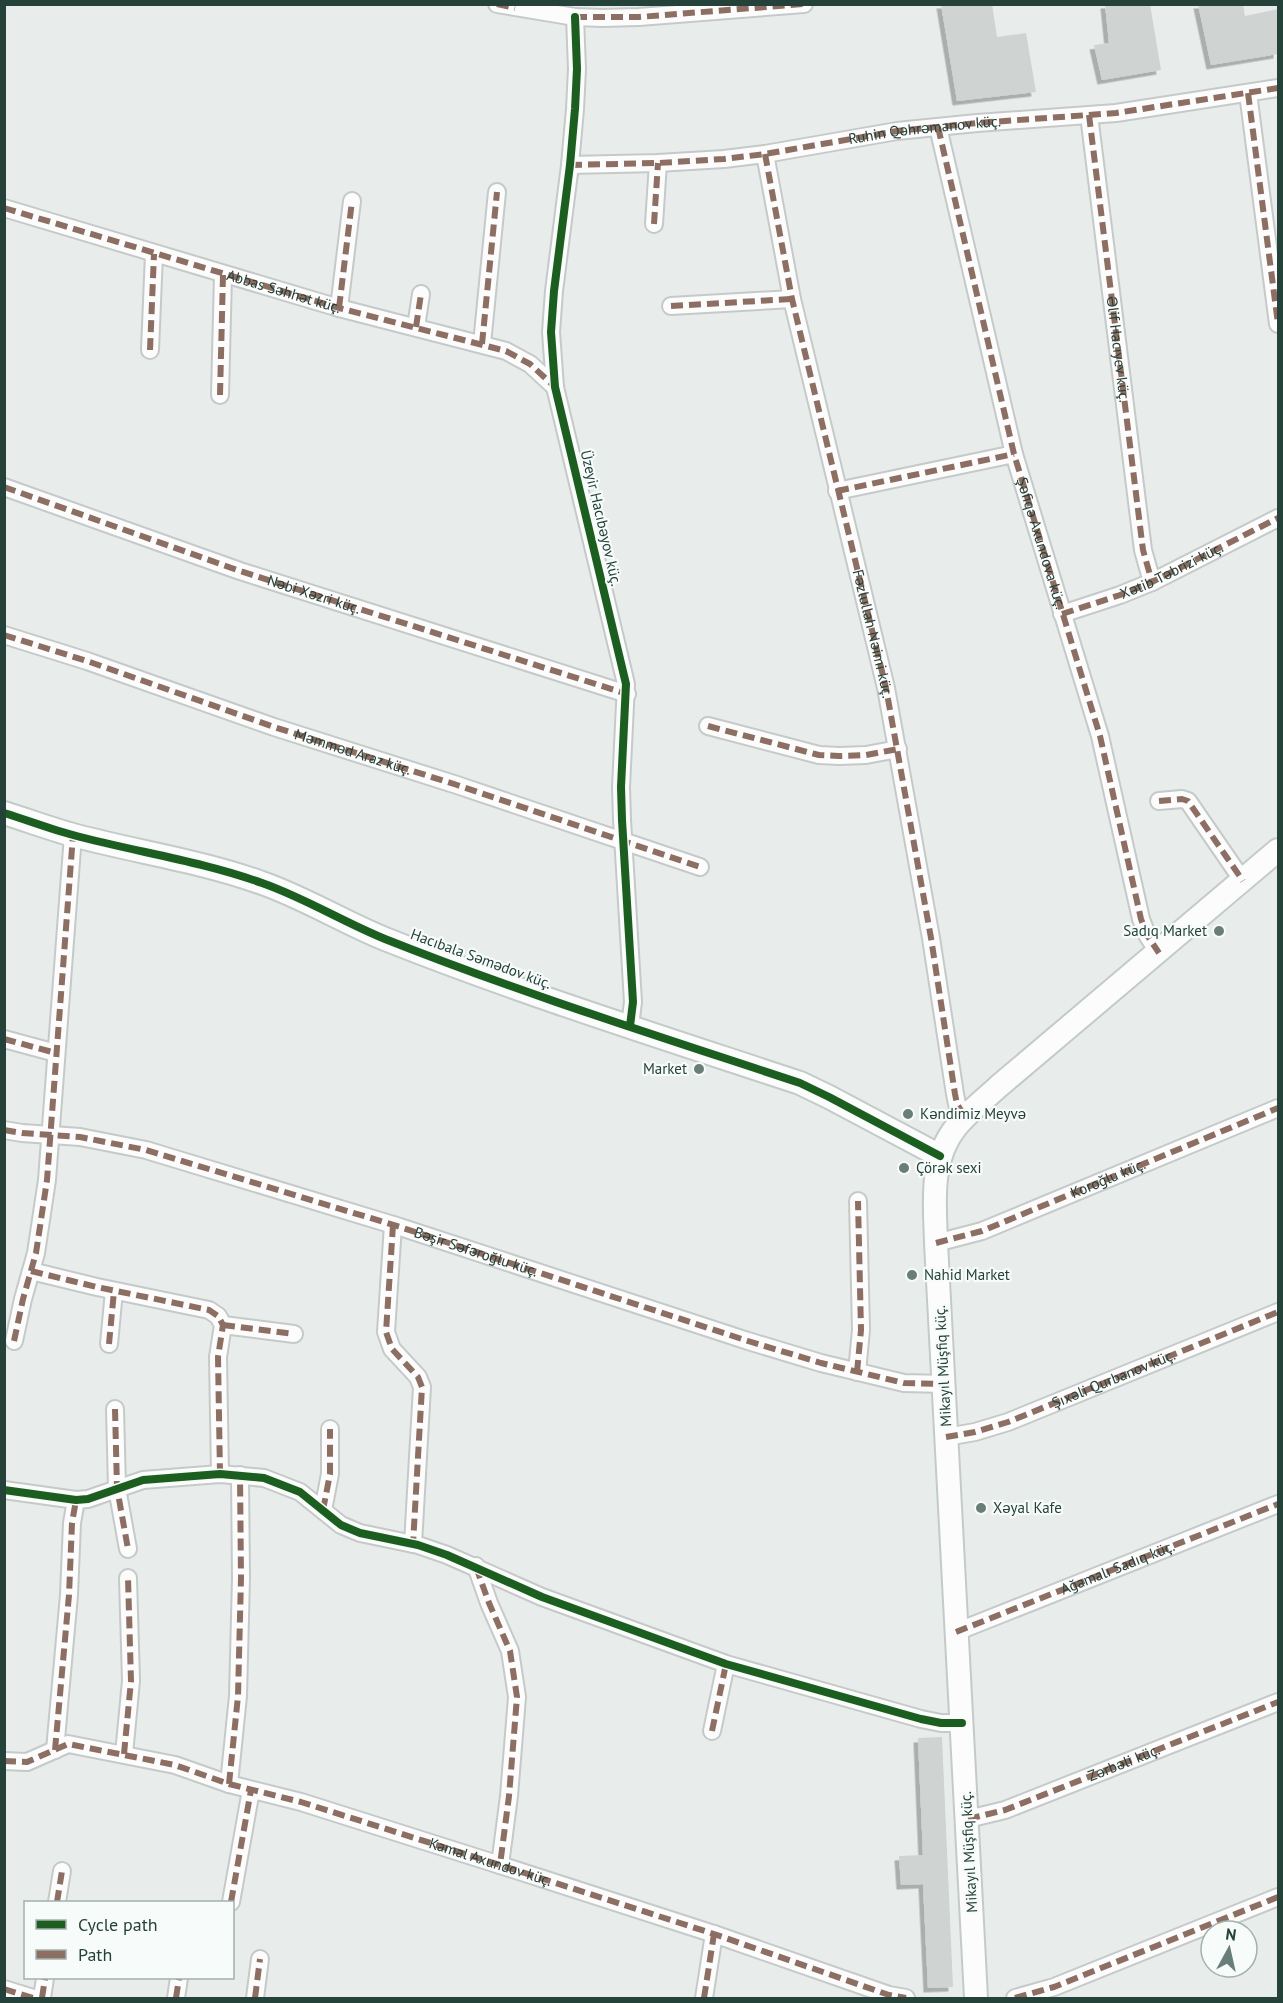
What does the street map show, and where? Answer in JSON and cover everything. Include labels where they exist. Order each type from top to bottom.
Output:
[{"type":"main road","name":"Hacıbala Səmədov küç.","points":[[4,813],[74,835],[227,872],[262,883],[297,896],[352,925],[461,968],[800,1083],[940,1156]]},
{"type":"main road","name":"Mikayıl Müşfiq küç.","points":[[976,1998],[936,1244],[935,1190],[940,1156],[954,1130],[999,1086],[1278,850]]},
{"type":"street","points":[[497,4],[575,17],[639,17],[804,4]]},
{"type":"street","name":"Üzeyir Hacıbəyov küç.","points":[[575,17],[576,109],[551,332],[555,387],[627,694],[621,788],[633,1002],[630,1026]]},
{"type":"street","name":"Ruhin Qəhrəmanov küç.","points":[[570,165],[658,163],[765,154],[897,131],[1089,115],[1278,88]]},
{"type":"street","points":[[1248,93],[1278,324]]},
{"type":"street","name":"Əlif Hacıyev küç.","points":[[1089,115],[1143,550],[1152,582]]},
{"type":"street","name":"Şəfiqə Axundova küç.","points":[[938,127],[1014,454],[1100,736],[1141,919],[1147,935],[1159,953]]},
{"type":"street","name":"Fəzlullah Nəimi küç.","points":[[765,154],[792,298],[886,688],[931,938],[955,1094],[957,1104],[965,1117]]},
{"type":"street","points":[[654,224],[658,163]]},
{"type":"street","points":[[482,344],[497,192]]},
{"type":"street","points":[[339,308],[352,201]]},
{"type":"street","name":"Abbas Səhhət küç.","points":[[4,208],[222,275],[506,351],[530,364],[555,387]]},
{"type":"street","points":[[150,350],[154,254]]},
{"type":"street","points":[[220,395],[222,275]]},
{"type":"street","points":[[416,327],[421,294]]},
{"type":"street","points":[[671,306],[792,298]]},
{"type":"street","points":[[837,491],[1014,454]]},
{"type":"street","name":"Nəbi Xəzri küç.","points":[[4,487],[240,571],[627,694]]},
{"type":"street","name":"Xətib Təbrizi küç.","points":[[1062,614],[1152,582],[1278,518]]},
{"type":"street","name":"Məmməd Araz küç.","points":[[4,635],[87,661],[274,728],[457,784],[700,867]]},
{"type":"street","points":[[708,726],[819,755],[848,756],[898,749]]},
{"type":"street","points":[[1159,801],[1182,799],[1188,801],[1243,881]]},
{"type":"street","points":[[14,1341],[41,1229],[74,835]]},
{"type":"street","points":[[4,1039],[56,1053]]},
{"type":"street","name":"Koroğlu küç.","points":[[936,1244],[982,1231],[1278,1108]]},
{"type":"street","name":"Bəşir Səfəroğlu küç.","points":[[4,1130],[80,1137],[146,1150],[393,1225],[748,1341],[904,1383],[944,1384]]},
{"type":"street","points":[[857,1372],[861,1330],[858,1201]]},
{"type":"street","points":[[393,1225],[386,1332],[392,1349],[418,1377],[422,1387],[413,1544]]},
{"type":"street","points":[[31,1271],[209,1310],[218,1316],[223,1325],[218,1357],[220,1474]]},
{"type":"street","points":[[109,1344],[114,1291]]},
{"type":"street","name":"Şıxəli Qurbanov küç.","points":[[946,1437],[975,1432],[1008,1422],[1278,1312]]},
{"type":"street","points":[[223,1325],[294,1334]]},
{"type":"street","points":[[115,1409],[117,1488],[128,1548]]},
{"type":"street","points":[[323,1510],[330,1474],[330,1429]]},
{"type":"street","points":[[4,1490],[76,1500],[88,1499],[143,1480],[220,1474],[264,1478],[300,1492],[341,1525],[360,1533],[413,1544],[476,1566],[542,1597],[726,1664],[921,1719],[940,1723],[962,1723]]},
{"type":"street","points":[[229,1784],[238,1696],[242,1578],[240,1475]]},
{"type":"street","points":[[4,1761],[27,1762],[62,1747],[72,1523],[76,1500]]},
{"type":"street","name":"Ağamalı Sadıq küç.","points":[[956,1632],[1278,1504]]},
{"type":"street","points":[[476,1566],[510,1651],[517,1697],[509,1796],[500,1865]]},
{"type":"street","points":[[124,1754],[131,1681],[128,1578]]},
{"type":"street","points":[[712,1731],[726,1664]]},
{"type":"street","name":"Zərbəli küç.","points":[[968,1820],[1005,1810],[1278,1702]]},
{"type":"street","name":"Kamal Axundov küç.","points":[[62,1747],[124,1754],[175,1765],[229,1784],[301,1802],[714,1934],[889,1995],[906,1998]]},
{"type":"street","points":[[231,1901],[251,1790]]},
{"type":"street","points":[[57,1901],[62,1871]]},
{"type":"street","points":[[1016,1998],[1054,1987],[1278,1897]]},
{"type":"street","points":[[704,1998],[714,1934]]},
{"type":"street","points":[[255,1998],[260,1959]]},
{"type":"street","points":[[42,1998],[45,1979]]},
{"type":"street","points":[[176,1998],[179,1979]]},
{"type":"street","points":[[4,1989],[33,1998]]},
{"type":"building","points":[[941,4],[992,4],[997,37],[1026,33],[1036,92],[957,101]]},
{"type":"building","points":[[1105,4],[1150,4],[1161,70],[1102,80],[1094,45],[1109,43]]},
{"type":"building","points":[[1198,4],[1243,4],[1245,16],[1278,9],[1278,54],[1211,65]]},
{"type":"building","points":[[942,1737],[953,1987],[928,1988],[923,1884],[901,1885],[899,1856],[923,1855],[918,1738]]},
{"type":"marked path","points":[[497,4],[515,8]]},
{"type":"marked path","points":[[575,17],[639,17],[804,4]]},
{"type":"marked path","points":[[570,165],[724,159],[897,131],[1116,113],[1278,88]]},
{"type":"marked path","points":[[1248,93],[1278,324]]},
{"type":"marked path","points":[[1089,115],[1143,550],[1152,582]]},
{"type":"marked path","points":[[938,127],[1014,454],[1100,736],[1141,919],[1147,935],[1159,953]]},
{"type":"marked path","points":[[765,154],[792,299],[886,688],[931,938],[955,1094],[957,1104],[965,1117]]},
{"type":"marked path","points":[[654,224],[658,163]]},
{"type":"marked path","points":[[482,344],[497,192]]},
{"type":"marked path","points":[[339,308],[352,201]]},
{"type":"marked path","points":[[4,208],[339,308],[506,351],[530,364],[555,387]]},
{"type":"marked path","points":[[150,350],[154,254]]},
{"type":"marked path","points":[[220,395],[223,275]]},
{"type":"marked path","points":[[416,327],[421,294]]},
{"type":"marked path","points":[[671,306],[792,299]]},
{"type":"marked path","points":[[837,491],[1014,454]]},
{"type":"marked path","points":[[4,487],[240,571],[627,694]]},
{"type":"marked path","points":[[1062,614],[1152,582],[1278,518]]},
{"type":"marked path","points":[[4,635],[87,661],[274,727],[457,785],[700,867]]},
{"type":"marked path","points":[[708,726],[819,755],[866,755],[898,749]]},
{"type":"marked path","points":[[1159,801],[1182,799],[1188,801],[1243,881]]},
{"type":"marked path","points":[[14,1341],[36,1253],[47,1180],[73,835]]},
{"type":"marked path","points":[[4,1039],[56,1053]]},
{"type":"marked path","points":[[936,1243],[982,1231],[1278,1108]]},
{"type":"marked path","points":[[4,1130],[80,1137],[146,1150],[400,1227],[821,1363],[904,1383],[944,1384]]},
{"type":"marked path","points":[[857,1372],[861,1330],[858,1201]]},
{"type":"marked path","points":[[393,1225],[386,1332],[392,1349],[418,1377],[422,1387],[413,1544]]},
{"type":"marked path","points":[[31,1271],[209,1310],[218,1316],[223,1325],[218,1357],[220,1474]]},
{"type":"marked path","points":[[109,1344],[114,1291]]},
{"type":"marked path","points":[[946,1437],[975,1432],[1008,1422],[1278,1312]]},
{"type":"marked path","points":[[223,1325],[294,1334]]},
{"type":"marked path","points":[[115,1409],[117,1488],[128,1549]]},
{"type":"marked path","points":[[323,1510],[330,1474],[330,1429]]},
{"type":"marked path","points":[[229,1784],[238,1696],[241,1578],[240,1475]]},
{"type":"marked path","points":[[55,1750],[69,1595],[72,1523],[76,1500]]},
{"type":"marked path","points":[[956,1632],[1278,1504]]},
{"type":"marked path","points":[[476,1567],[510,1651],[517,1697],[509,1796],[500,1865]]},
{"type":"marked path","points":[[124,1754],[131,1681],[128,1578]]},
{"type":"marked path","points":[[712,1731],[726,1664]]},
{"type":"marked path","points":[[968,1819],[1005,1810],[1278,1702]]},
{"type":"marked path","points":[[4,1761],[27,1762],[68,1744],[175,1765],[229,1784],[301,1802],[500,1865],[714,1934],[889,1995],[906,1998]]},
{"type":"marked path","points":[[231,1901],[251,1790]]},
{"type":"marked path","points":[[57,1901],[62,1871]]},
{"type":"marked path","points":[[1015,1998],[1054,1987],[1278,1897]]},
{"type":"marked path","points":[[704,1998],[714,1934]]},
{"type":"marked path","points":[[255,1998],[260,1959]]},
{"type":"marked path","points":[[42,1998],[45,1979]]},
{"type":"marked path","points":[[176,1998],[179,1979]]},
{"type":"marked path","points":[[4,1989],[33,1998]]},
{"type":"cycle path","points":[[575,17],[577,69],[575,109],[551,332],[555,387],[626,684],[621,787],[633,1002],[630,1026]]},
{"type":"cycle path","points":[[4,813],[73,835],[216,869],[262,883],[385,939],[436,959],[591,1014],[800,1083],[940,1156]]},
{"type":"cycle path","points":[[4,1490],[76,1500],[88,1499],[143,1480],[220,1474],[264,1478],[300,1492],[341,1525],[360,1533],[418,1545],[447,1555],[542,1597],[726,1664],[921,1719],[941,1723],[962,1723]]},
{"type":"place","name":"Sadıq Market","points":[[1219,931]]},
{"type":"place","name":"Market","points":[[699,1069]]},
{"type":"place","name":"Kəndimiz Meyvə","points":[[908,1114]]},
{"type":"place","name":"Çörək sexi","points":[[904,1168]]},
{"type":"place","name":"Nahid Market","points":[[912,1275]]},
{"type":"place","name":"Xəyal Kafe","points":[[981,1508]]}]
